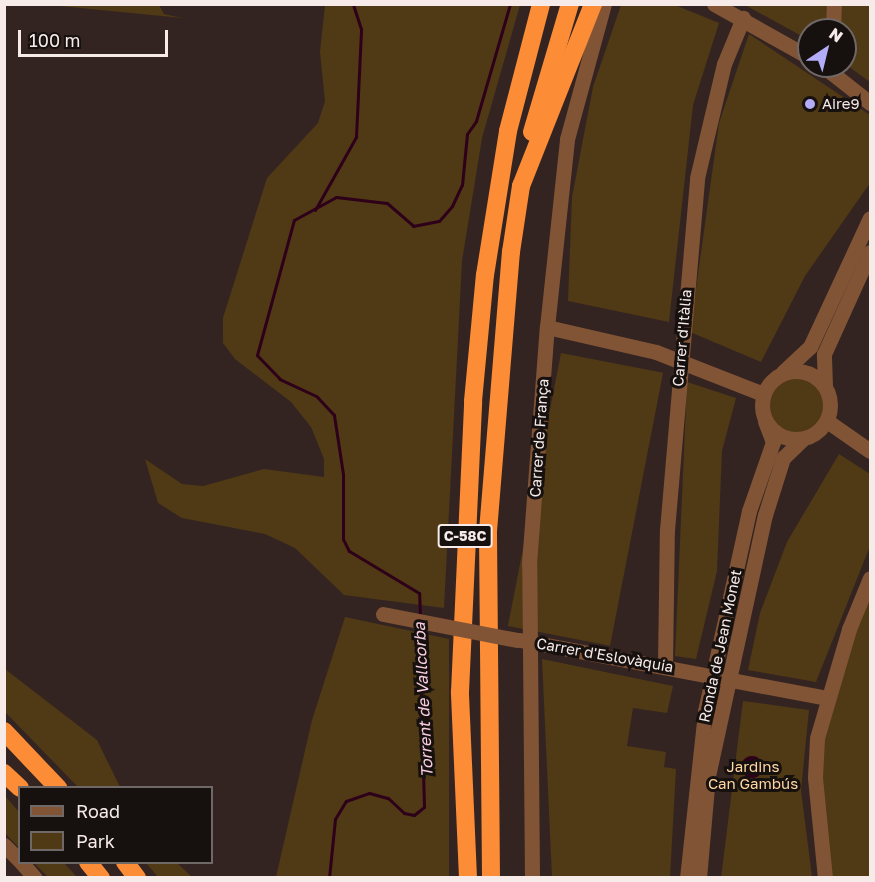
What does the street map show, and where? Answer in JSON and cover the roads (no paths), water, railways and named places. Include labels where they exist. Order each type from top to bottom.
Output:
[{"type":"highway","name":"C-58C","points":[[491,878],[488,531],[506,298],[521,186],[546,77],[570,4]]},
{"type":"highway","points":[[521,186],[593,4]]},
{"type":"highway","name":"C-58C","points":[[468,878],[460,692],[473,401],[484,275],[508,131],[542,10]]},
{"type":"highway","points":[[4,731],[56,786]]},
{"type":"highway","points":[[4,773],[18,786]]},
{"type":"highway","points":[[90,864],[101,878]]},
{"type":"highway","points":[[126,864],[137,878]]},
{"type":"street","name":"Carrer de França","points":[[532,878],[523,641],[547,327],[567,139],[604,4]]},
{"type":"street","points":[[714,4],[797,50]]},
{"type":"street","name":"Carrer d'Itàlia","points":[[665,665],[667,530],[680,360],[699,167],[724,64],[743,18]]},
{"type":"street","points":[[838,78],[870,103]]},
{"type":"street","points":[[870,218],[810,347],[763,394],[765,421],[785,438],[803,439],[826,421],[831,407],[825,386],[824,354],[870,252]]},
{"type":"street","points":[[547,327],[680,360],[763,394]]},
{"type":"street","points":[[782,373],[805,372],[825,386]]},
{"type":"street","name":"Ronda de Jean Monet","points":[[687,878],[694,787],[712,673],[749,511],[773,442],[765,421]]},
{"type":"street","points":[[826,421],[870,451]]},
{"type":"street","name":"Ronda de Jean Monet","points":[[699,878],[707,785],[728,676],[765,515],[783,458],[803,439]]},
{"type":"street","points":[[825,878],[814,777],[827,698],[870,578]]},
{"type":"street","name":"Carrer d'Eslovàquia","points":[[382,614],[728,676],[827,698]]},
{"type":"street","points":[[4,845],[18,860]]},
{"type":"street","points":[[22,864],[35,878]]},
{"type":"waterway","points":[[315,210],[356,137],[361,29],[353,4]]},
{"type":"waterway","name":"Torrent de Vallcorba","points":[[420,617],[419,593],[349,551],[343,539],[343,474],[334,415],[316,396],[280,379],[257,355],[294,220],[336,197],[387,203],[413,226],[439,221],[452,206],[462,185],[467,134],[476,121],[510,4]]},
{"type":"waterway","name":"Torrent de Vallcorba","points":[[329,878],[335,819],[346,801],[369,793],[388,798],[404,813],[414,815],[424,807],[419,627]]},
{"type":"place","name":"Aire9","points":[[810,104]]},
{"type":"park label","name":"Jardins Can Gambús","points":[[753,774]]}]
